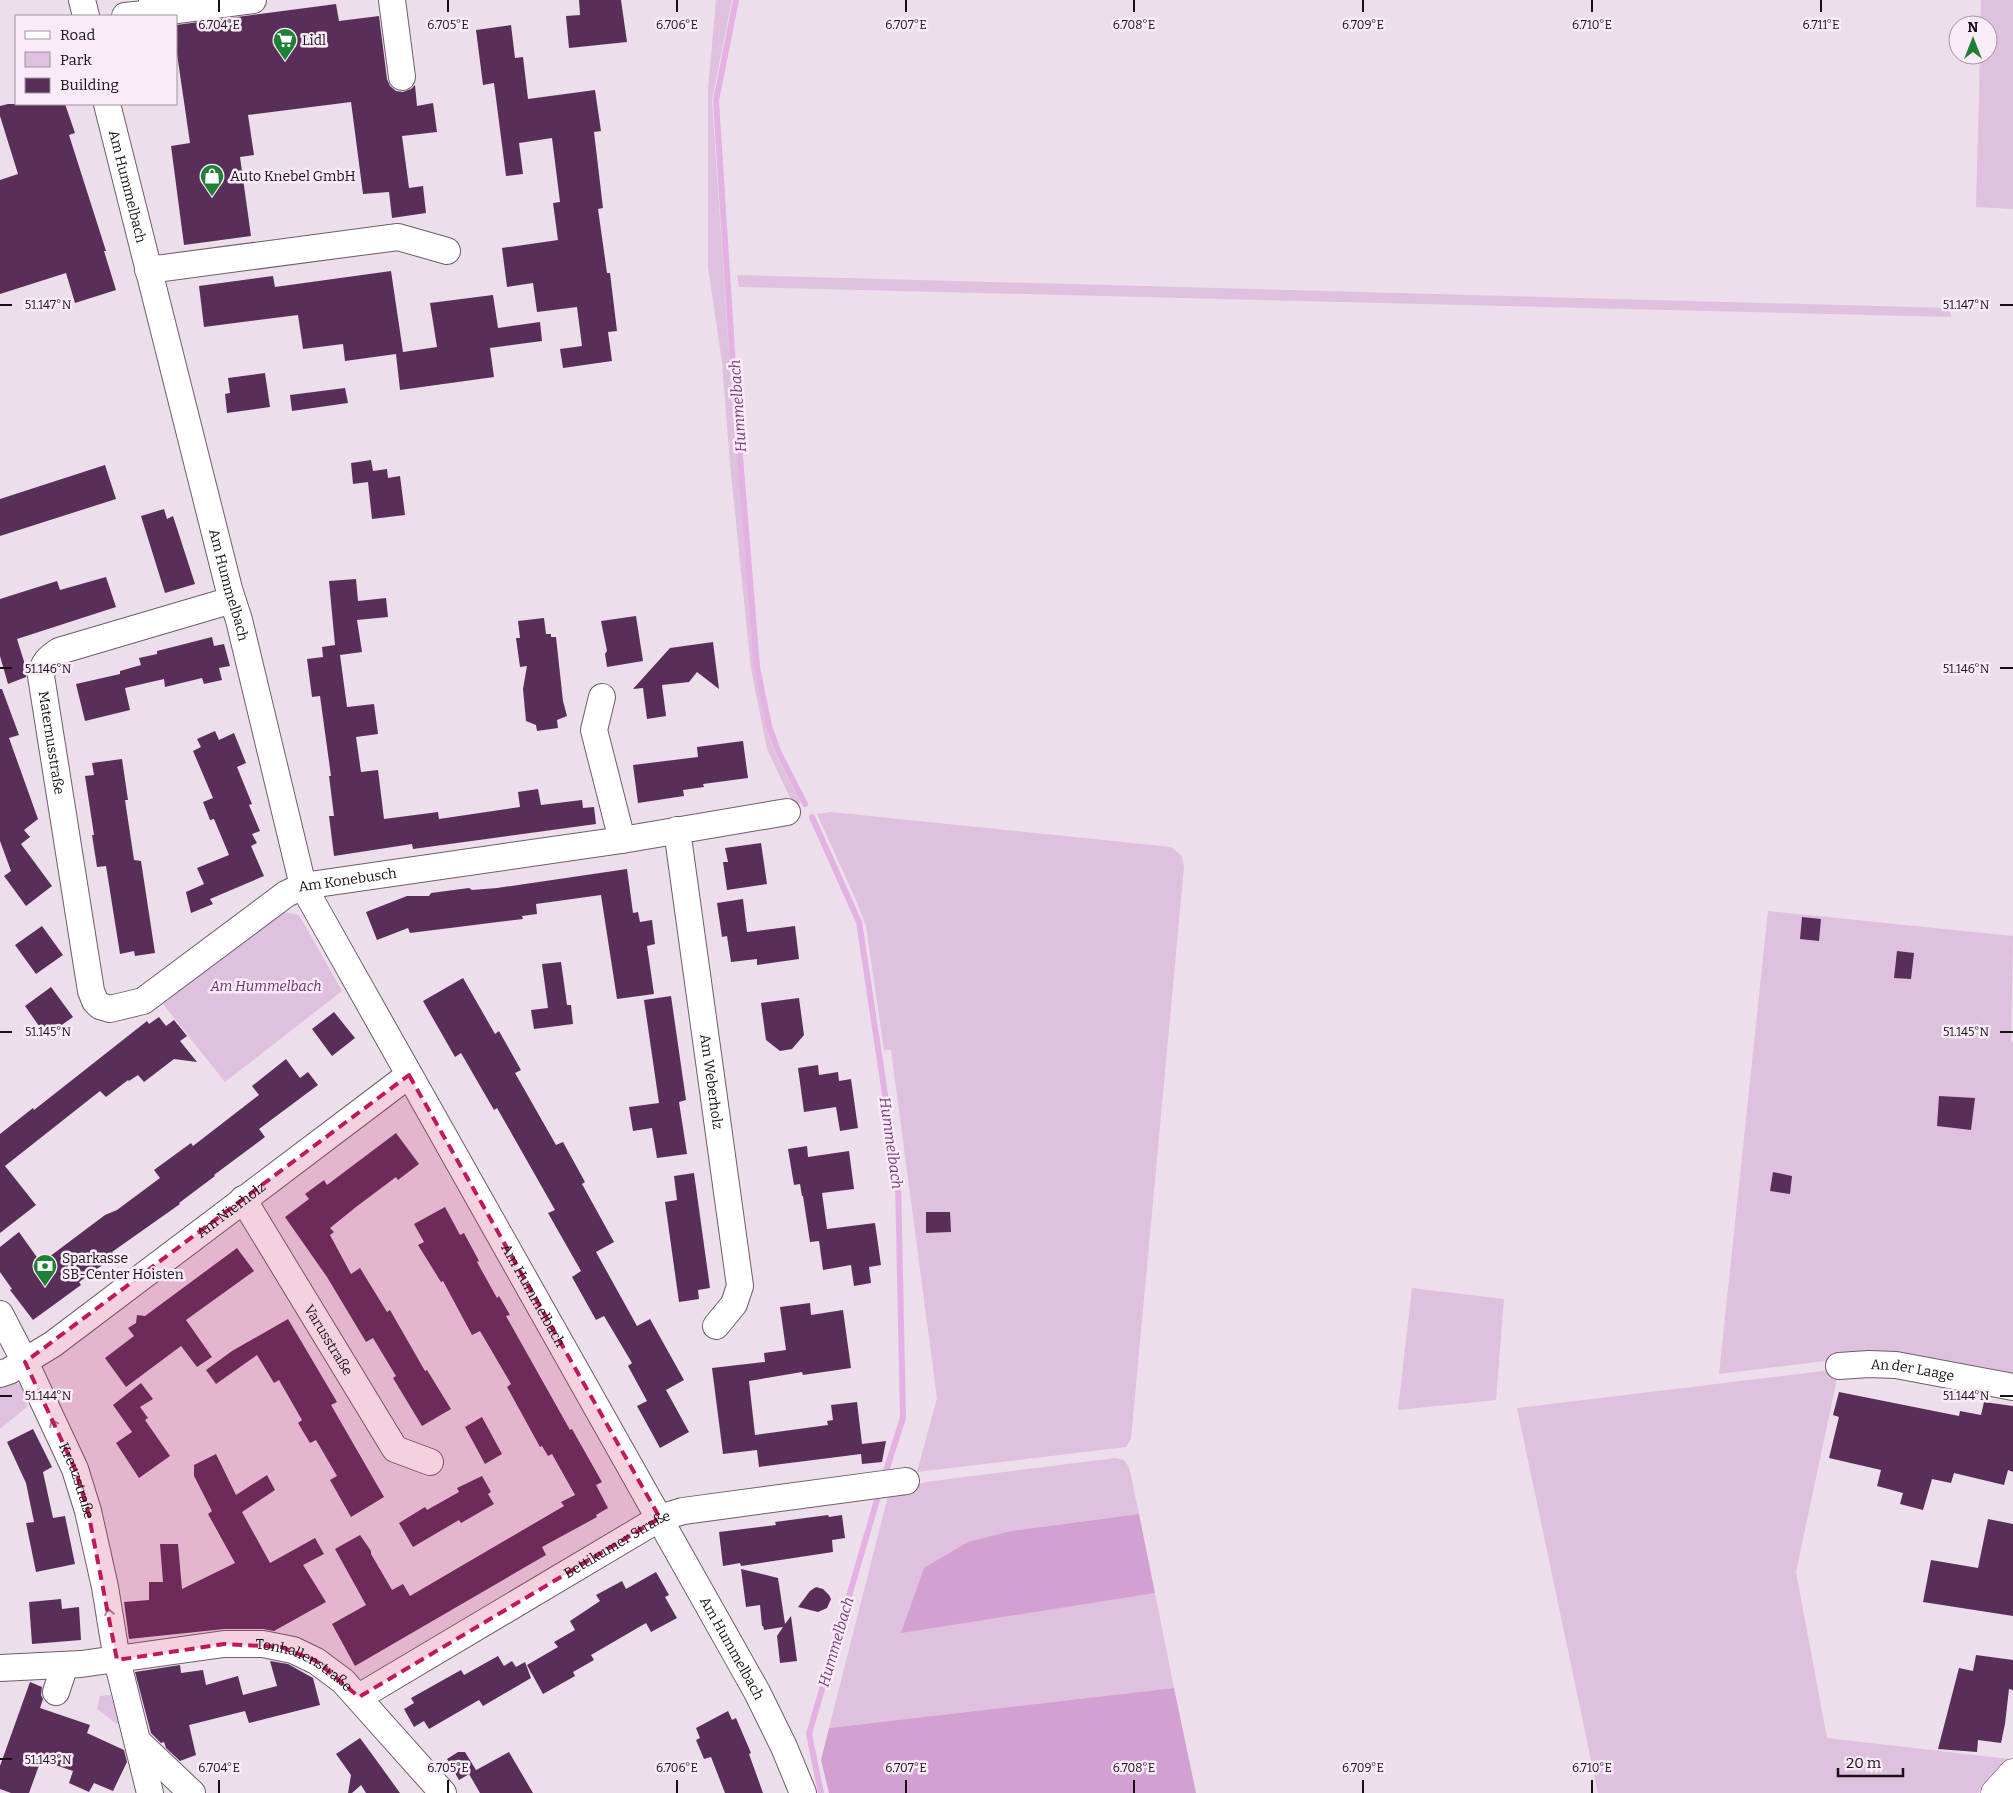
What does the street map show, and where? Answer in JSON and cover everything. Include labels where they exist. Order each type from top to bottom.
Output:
[{"type":"main road","points":[[1995,1793],[2013,1773]]},
{"type":"street","points":[[82,0],[86,15]]},
{"type":"street","points":[[130,15],[153,10],[253,0]]},
{"type":"street","points":[[392,0],[402,77]]},
{"type":"street","name":"Am Hummelbach","points":[[107,105],[241,630],[303,886],[757,1692],[784,1747],[802,1793]]},
{"type":"street","points":[[148,270],[398,237],[447,251]]},
{"type":"street","name":"Maternusstraße","points":[[110,1009],[100,1006],[94,1001],[91,991],[41,676],[43,665],[49,657],[59,651],[232,600]]},
{"type":"street","points":[[602,697],[594,730],[622,840]]},
{"type":"street","name":"Am Konebusch","points":[[110,1009],[143,1001],[286,894],[303,886],[622,840],[787,812]]},
{"type":"street","name":"Am Weberholz","points":[[677,830],[740,1286],[734,1304],[716,1326]]},
{"type":"street","name":"Am Nierholz","points":[[0,1374],[25,1362],[53,1344],[409,1075]]},
{"type":"street","name":"Varusstraße","points":[[243,1199],[395,1449],[430,1462]]},
{"type":"street","name":"Kreuzstraße","points":[[0,1314],[25,1362],[75,1469],[88,1511],[105,1587],[117,1660],[150,1793]]},
{"type":"street","name":"An der Laage","points":[[1840,1366],[1896,1365],[2013,1387]]},
{"type":"street","name":"Bettikumer Straße","points":[[358,1697],[660,1518],[683,1511],[906,1481]]},
{"type":"street","name":"Tonhallenstraße","points":[[117,1660],[224,1644],[280,1647],[293,1650],[316,1661],[342,1681],[443,1793]]},
{"type":"street","points":[[0,1668],[117,1660]]},
{"type":"street","points":[[56,1692],[65,1665]]},
{"type":"street","points":[[138,1742],[192,1793]]},
{"type":"highlighted area","points":[[409,1075],[660,1518],[359,1697],[316,1661],[281,1647],[224,1644],[117,1660],[88,1511],[75,1469],[25,1362]]},
{"type":"green space","points":[[716,0],[732,0],[712,100],[731,383],[755,668],[766,727],[775,753],[801,803],[793,804],[767,749],[751,669],[730,464],[722,362],[708,267],[708,89]]},
{"type":"green space","points":[[1981,0],[2013,0],[2013,209],[1976,207],[1980,65],[1998,65],[1998,15],[1980,15]]},
{"type":"green space","points":[[737,275],[1950,308],[1951,317],[739,287]]},
{"type":"green space","points":[[831,812],[1171,847],[1182,856],[1184,867],[1131,1439],[1126,1447],[917,1472],[937,1398],[891,1050],[884,1050],[866,926],[817,814]]},
{"type":"green space","name":"Am Hummelbach","points":[[278,911],[299,915],[342,991],[225,1082],[163,1004]]},
{"type":"green space","points":[[1768,911],[2013,936],[2011,1041],[2013,1042],[2013,1380],[1882,1354],[1719,1374]]},
{"type":"green space","points":[[1412,1288],[1504,1299],[1496,1400],[1398,1410]]},
{"type":"green space","points":[[1839,1369],[1796,1572],[1827,1738],[2009,1759],[1978,1793],[1598,1793],[1517,1408]]},
{"type":"green space","points":[[15,1383],[22,1384],[29,1392],[23,1394],[28,1406],[0,1429],[0,1388]]},
{"type":"green space","points":[[1115,1458],[1124,1460],[1129,1467],[1139,1514],[1011,1531],[902,1632],[1155,1593],[1174,1688],[829,1728],[889,1492],[926,1482]]},
{"type":"green space","points":[[110,1695],[122,1722],[117,1724],[97,1709],[100,1696]]},
{"type":"shaded area","points":[[1139,1514],[1155,1593],[901,1633],[924,1568],[968,1542],[1011,1531]]},
{"type":"shaded area","points":[[1174,1688],[1196,1793],[829,1793],[821,1760],[829,1728]]},
{"type":"building","points":[[579,0],[621,0],[627,42],[569,48],[566,16],[580,15]]},
{"type":"building","points":[[336,4],[339,21],[379,16],[387,79],[390,86],[396,91],[403,92],[415,85],[417,106],[433,103],[437,132],[402,136],[409,188],[423,186],[426,213],[392,218],[389,192],[363,194],[351,102],[248,115],[254,155],[240,157],[251,236],[184,245],[171,146],[190,143],[178,61],[178,25]]},
{"type":"building","points":[[511,25],[515,58],[523,57],[528,99],[595,90],[601,131],[594,132],[603,208],[598,209],[607,273],[610,273],[617,331],[608,332],[612,361],[563,368],[560,349],[582,346],[577,307],[537,312],[533,283],[507,287],[502,248],[558,240],[553,203],[560,202],[552,138],[519,143],[523,174],[506,176],[494,83],[483,85],[476,30]]},
{"type":"building","points":[[8,104],[65,105],[75,133],[69,135],[106,251],[104,251],[116,290],[75,303],[66,273],[0,294],[0,180],[18,174],[0,116],[0,106]]},
{"type":"building","points":[[391,271],[403,352],[437,347],[430,303],[493,295],[498,328],[540,322],[542,341],[490,348],[494,377],[400,390],[396,354],[345,361],[343,344],[303,349],[298,315],[204,327],[199,286],[273,276],[275,287]]},
{"type":"building","points":[[265,373],[270,407],[227,413],[225,394],[230,393],[228,378]]},
{"type":"building","points":[[345,388],[348,403],[292,411],[290,395]]},
{"type":"building","points":[[371,460],[373,471],[387,469],[388,478],[400,476],[405,515],[372,519],[368,482],[353,484],[351,463]]},
{"type":"building","points":[[105,465],[116,499],[0,536],[0,499]]},
{"type":"building","points":[[164,509],[167,519],[173,516],[195,584],[165,593],[141,516]]},
{"type":"building","points":[[106,577],[116,607],[17,639],[27,671],[26,677],[8,684],[0,656],[0,599],[57,581],[60,590]]},
{"type":"building","points":[[356,579],[358,601],[386,598],[388,617],[357,620],[362,652],[340,655],[347,707],[374,704],[378,734],[356,737],[361,772],[378,770],[384,819],[438,812],[439,819],[520,807],[518,792],[538,789],[541,805],[582,800],[583,808],[594,807],[596,824],[413,849],[412,844],[334,856],[329,816],[334,816],[329,776],[331,776],[320,696],[312,697],[307,659],[323,657],[322,647],[335,645],[329,581]]},
{"type":"building","points":[[636,616],[643,661],[607,667],[605,654],[607,651],[601,621]]},
{"type":"building","points":[[544,618],[546,634],[556,637],[563,701],[567,716],[557,720],[558,728],[537,731],[536,725],[526,721],[523,689],[527,666],[520,667],[516,638],[520,638],[518,621]]},
{"type":"building","points":[[212,637],[214,646],[224,644],[230,666],[219,668],[222,680],[204,684],[202,678],[165,687],[164,679],[125,688],[130,710],[85,721],[76,684],[120,674],[120,671],[141,665],[139,658],[157,654],[157,651]]},
{"type":"building","points":[[713,642],[719,689],[697,672],[689,682],[662,685],[666,716],[647,719],[643,688],[633,689],[670,648]]},
{"type":"building","points":[[0,689],[2,689],[19,735],[9,738],[38,819],[24,830],[30,837],[21,844],[52,886],[26,906],[4,876],[11,871],[0,841]]},
{"type":"building","points":[[215,731],[219,740],[234,733],[246,763],[237,767],[252,804],[249,805],[260,831],[252,834],[257,843],[251,846],[264,876],[210,899],[213,904],[191,913],[186,892],[204,884],[197,868],[229,855],[214,819],[210,820],[203,802],[213,798],[193,751],[201,747],[197,739]]},
{"type":"building","points":[[743,741],[748,778],[703,784],[704,787],[683,790],[684,796],[638,803],[633,765],[698,757],[697,747]]},
{"type":"building","points":[[122,759],[128,800],[125,800],[134,860],[141,861],[155,953],[135,956],[134,951],[120,954],[106,866],[97,867],[85,776],[94,775],[92,763]]},
{"type":"building","points":[[761,843],[767,884],[727,890],[723,862],[728,862],[725,848]]},
{"type":"building","points":[[627,869],[633,913],[638,912],[640,922],[652,920],[655,944],[647,946],[654,994],[617,999],[601,895],[536,904],[537,914],[522,916],[523,919],[410,933],[408,928],[377,940],[366,912],[407,896],[429,896],[431,893],[469,888],[472,890],[497,888]]},
{"type":"building","points":[[743,899],[747,932],[795,926],[799,959],[757,965],[757,959],[731,962],[727,936],[722,937],[717,903]]},
{"type":"building","points":[[1802,917],[1821,919],[1819,941],[1800,939]]},
{"type":"building","points":[[42,926],[63,955],[36,974],[15,945]]},
{"type":"building","points":[[1897,951],[1914,953],[1911,979],[1894,978]]},
{"type":"building","points":[[561,962],[567,1005],[571,1005],[573,1024],[534,1029],[531,1010],[548,1008],[542,964]]},
{"type":"building","points":[[463,978],[495,1034],[499,1031],[521,1070],[515,1073],[556,1145],[563,1142],[585,1182],[582,1184],[614,1242],[596,1252],[637,1326],[650,1319],[684,1380],[666,1390],[689,1432],[660,1448],[637,1406],[647,1401],[628,1366],[632,1363],[604,1316],[596,1320],[572,1277],[581,1271],[548,1213],[555,1210],[497,1108],[494,1110],[461,1053],[455,1057],[423,1001]]},
{"type":"building","points":[[51,987],[73,1017],[46,1036],[25,1006]]},
{"type":"building","points":[[671,996],[686,1100],[679,1102],[687,1154],[657,1158],[652,1128],[633,1131],[629,1107],[659,1103],[644,1000]]},
{"type":"building","points":[[799,998],[804,1035],[792,1049],[780,1051],[766,1040],[761,1003]]},
{"type":"building","points":[[334,1012],[355,1038],[332,1056],[312,1029]]},
{"type":"building","points":[[159,1017],[166,1026],[174,1020],[187,1036],[180,1041],[197,1062],[174,1059],[144,1082],[138,1075],[128,1080],[106,1097],[100,1091],[5,1166],[36,1205],[0,1233],[0,1134],[33,1108],[34,1110],[147,1021],[149,1024]]},
{"type":"building","points":[[286,1059],[300,1078],[308,1072],[318,1085],[259,1129],[265,1137],[214,1175],[180,1204],[112,1252],[115,1256],[79,1282],[81,1285],[33,1320],[10,1290],[12,1289],[0,1272],[0,1247],[19,1232],[41,1263],[105,1215],[117,1210],[160,1178],[154,1170],[191,1143],[193,1146],[259,1095],[252,1086]]},
{"type":"building","points":[[818,1065],[819,1075],[838,1072],[839,1081],[851,1079],[858,1128],[840,1131],[836,1107],[804,1112],[798,1068]]},
{"type":"building","points":[[1939,1096],[1975,1098],[1971,1130],[1937,1126]]},
{"type":"building","points":[[396,1133],[419,1164],[398,1180],[396,1177],[356,1207],[330,1228],[334,1232],[330,1235],[351,1274],[360,1268],[387,1312],[390,1310],[425,1371],[427,1370],[451,1409],[422,1426],[393,1378],[396,1376],[373,1338],[366,1342],[327,1277],[285,1217],[309,1199],[305,1194],[324,1180],[327,1185]]},
{"type":"building","points":[[807,1146],[808,1157],[849,1151],[854,1189],[822,1193],[827,1229],[875,1223],[881,1265],[869,1267],[871,1283],[854,1286],[851,1265],[823,1270],[819,1241],[810,1242],[803,1196],[800,1184],[794,1185],[788,1149]]},
{"type":"building","points":[[1773,1172],[1792,1176],[1790,1194],[1770,1191]]},
{"type":"building","points":[[694,1173],[710,1288],[698,1290],[699,1299],[679,1302],[665,1202],[677,1200],[674,1176]]},
{"type":"building","points":[[445,1207],[460,1235],[464,1233],[479,1261],[477,1262],[497,1298],[499,1296],[510,1315],[506,1316],[570,1430],[572,1429],[602,1482],[596,1485],[608,1508],[596,1515],[597,1517],[542,1547],[546,1555],[355,1666],[332,1624],[366,1605],[335,1549],[360,1535],[392,1590],[403,1584],[410,1596],[564,1506],[561,1502],[575,1495],[552,1454],[548,1456],[542,1446],[540,1447],[507,1387],[511,1384],[480,1331],[472,1335],[443,1281],[441,1282],[418,1245],[424,1242],[414,1224]]},
{"type":"building","points":[[926,1212],[950,1212],[951,1232],[926,1233]]},
{"type":"building","points":[[237,1248],[254,1271],[186,1320],[212,1357],[197,1367],[181,1346],[126,1387],[105,1358],[134,1336],[128,1328],[136,1323],[137,1315],[145,1316]]},
{"type":"building","points":[[810,1303],[811,1315],[843,1310],[851,1368],[803,1375],[802,1372],[749,1381],[755,1435],[828,1425],[827,1421],[833,1420],[831,1405],[857,1402],[862,1444],[886,1441],[882,1462],[862,1464],[861,1454],[759,1467],[757,1450],[723,1454],[712,1368],[765,1362],[764,1353],[786,1350],[780,1307]]},
{"type":"building","points":[[288,1319],[337,1402],[331,1405],[384,1497],[351,1517],[330,1480],[337,1476],[316,1440],[310,1443],[298,1423],[302,1420],[279,1380],[274,1383],[257,1355],[216,1384],[206,1370],[232,1351]]},
{"type":"building","points":[[141,1383],[153,1399],[140,1407],[148,1418],[145,1420],[170,1456],[139,1478],[116,1443],[132,1432],[113,1405]]},
{"type":"building","points":[[1839,1392],[1959,1416],[1960,1411],[1981,1415],[1984,1402],[2013,1406],[2013,1472],[2008,1470],[2004,1485],[1954,1473],[1951,1483],[1932,1479],[1923,1510],[1900,1504],[1903,1493],[1877,1486],[1881,1470],[1829,1458],[1839,1417],[1833,1415]]},
{"type":"building","points":[[482,1417],[502,1454],[485,1464],[465,1427]]},
{"type":"building","points":[[33,1429],[52,1467],[43,1472],[53,1518],[65,1516],[75,1564],[36,1572],[26,1523],[34,1522],[26,1483],[7,1442]]},
{"type":"building","points":[[216,1454],[236,1495],[267,1475],[275,1490],[242,1512],[270,1563],[315,1538],[324,1554],[303,1565],[326,1602],[274,1631],[263,1629],[224,1629],[129,1639],[124,1602],[149,1600],[149,1582],[163,1582],[160,1544],[178,1544],[182,1589],[235,1563],[208,1514],[212,1511],[194,1476],[194,1465]]},
{"type":"building","points":[[482,1476],[491,1492],[488,1494],[494,1504],[461,1523],[459,1520],[413,1547],[399,1523],[425,1507],[427,1510],[459,1492],[457,1488]]},
{"type":"building","points":[[828,1515],[829,1517],[842,1515],[845,1538],[832,1540],[833,1552],[741,1566],[740,1563],[723,1566],[719,1532],[776,1525],[775,1522]]},
{"type":"building","points":[[1988,1519],[2013,1524],[2013,1616],[1923,1602],[1931,1560],[1978,1568]]},
{"type":"building","points":[[741,1569],[778,1578],[785,1624],[791,1616],[797,1661],[780,1663],[777,1636],[783,1627],[764,1630],[760,1605],[746,1607]]},
{"type":"building","points":[[656,1572],[669,1595],[665,1597],[677,1618],[651,1632],[646,1623],[591,1655],[594,1660],[573,1672],[575,1676],[543,1694],[527,1665],[558,1647],[554,1642],[575,1630],[570,1621],[600,1601],[596,1595],[622,1581],[626,1589]]},
{"type":"building","points":[[816,1587],[823,1589],[829,1595],[831,1599],[827,1608],[818,1612],[798,1607],[810,1591]]},
{"type":"building","points":[[61,1599],[62,1609],[79,1607],[81,1640],[32,1644],[29,1602]]},
{"type":"building","points":[[1976,1655],[2013,1660],[2013,1690],[2009,1689],[2001,1743],[1978,1740],[1977,1752],[1938,1749],[1959,1668],[1973,1671]]},
{"type":"building","points":[[498,1656],[504,1666],[512,1661],[516,1667],[525,1662],[531,1678],[483,1706],[479,1700],[429,1729],[424,1721],[414,1727],[404,1709],[414,1703],[411,1698],[461,1670],[464,1675]]},
{"type":"building","points":[[270,1661],[288,1664],[313,1678],[320,1705],[249,1723],[245,1711],[189,1725],[196,1755],[180,1761],[166,1748],[164,1742],[161,1743],[151,1733],[135,1672],[180,1665],[181,1673],[203,1670],[206,1685],[238,1676],[243,1695],[277,1686]]},
{"type":"building","points":[[30,1682],[42,1687],[41,1695],[43,1699],[40,1708],[90,1725],[87,1733],[124,1750],[127,1762],[113,1791],[94,1783],[89,1792],[69,1783],[73,1771],[41,1760],[29,1793],[11,1793],[0,1789],[0,1766]]},
{"type":"building","points":[[728,1711],[732,1720],[736,1718],[751,1753],[749,1754],[763,1793],[725,1793],[711,1757],[704,1759],[696,1740],[700,1738],[696,1728]]},
{"type":"building","points":[[360,1738],[400,1793],[366,1793],[361,1785],[352,1793],[348,1793],[351,1775],[336,1754]]},
{"type":"building","points":[[458,1752],[465,1752],[476,1770],[459,1780],[447,1759]]},
{"type":"building","points":[[509,1752],[533,1793],[480,1793],[469,1774]]},
{"type":"waterway","name":"Hummelbach","points":[[736,0],[716,101],[734,382],[757,667],[769,726],[778,751],[805,804]]},
{"type":"waterway","name":"Hummelbach","points":[[812,817],[859,922],[898,1180],[903,1418],[884,1477]]},
{"type":"waterway","name":"Hummelbach","points":[[821,1793],[809,1734],[879,1493]]},
{"type":"place","name":"Lidl","points":[[285,61]]},
{"type":"place","name":"Auto Knebel GmbH","points":[[212,197]]},
{"type":"place","name":"Sparkasse SB-Center Hoisten","points":[[45,1287]]}]
